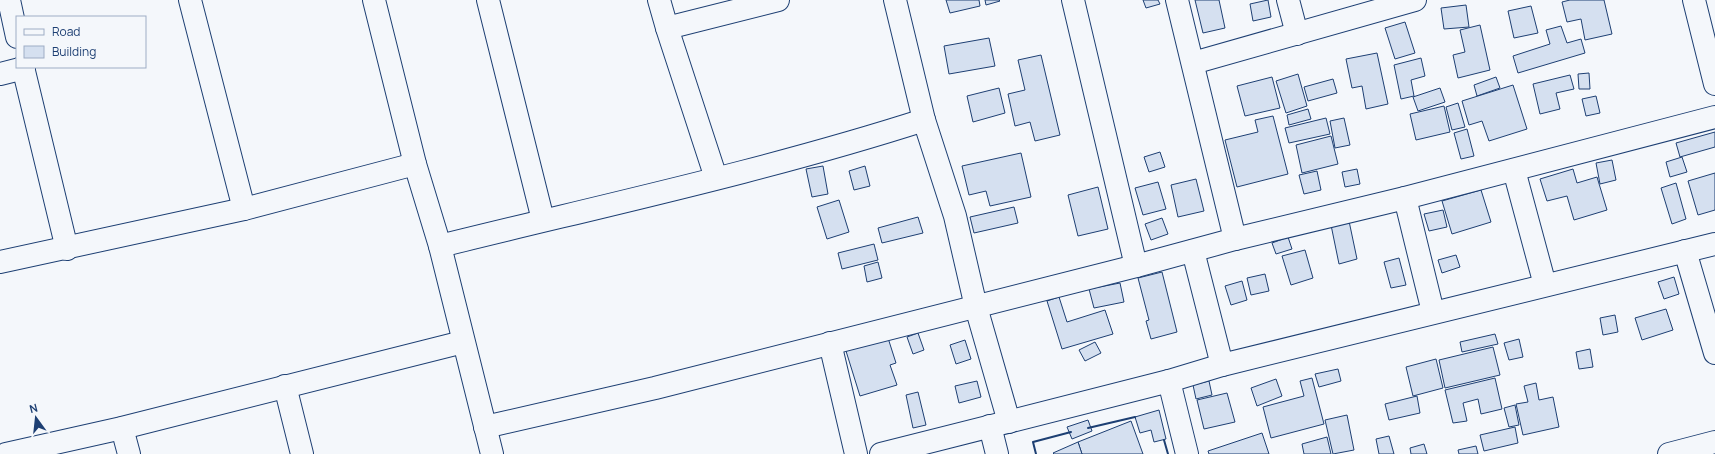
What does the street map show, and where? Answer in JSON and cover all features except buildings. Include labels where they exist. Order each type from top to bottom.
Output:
[{"type":"street","points":[[9,0],[16,32]]},
{"type":"street","points":[[190,0],[244,209]]},
{"type":"street","points":[[374,0],[414,164],[440,246],[492,454]]},
{"type":"street","points":[[488,0],[543,220]]},
{"type":"street","points":[[660,0],[667,28],[716,178]]},
{"type":"street","points":[[667,28],[778,0]]},
{"type":"street","points":[[895,0],[924,120],[955,216],[976,307],[999,424],[997,454]]},
{"type":"street","points":[[1073,0],[1136,266]]},
{"type":"street","points":[[1177,0],[1235,239]]},
{"type":"street","points":[[1288,0],[1297,34]]},
{"type":"street","points":[[1192,63],[1415,0]]},
{"type":"street","points":[[1694,0],[1715,84]]},
{"type":"street","points":[[0,74],[24,68],[67,249]]},
{"type":"street","points":[[485,426],[655,388],[1136,266],[1235,239],[1405,198],[1715,117]]},
{"type":"street","points":[[440,246],[849,144],[924,120]]},
{"type":"street","points":[[0,262],[67,249],[244,209],[414,164]]},
{"type":"street","points":[[1514,170],[1545,285]]},
{"type":"street","points":[[1405,198],[1433,312]]},
{"type":"street","points":[[881,454],[1169,381],[1222,365],[1715,244]]},
{"type":"street","points":[[1193,251],[1222,365]]},
{"type":"street","points":[[1685,251],[1715,353]]},
{"type":"street","points":[[6,454],[122,428],[463,342]]},
{"type":"street","points":[[830,343],[856,454]]},
{"type":"street","points":[[1169,381],[1187,454]]},
{"type":"street","points":[[285,386],[302,454]]},
{"type":"street","points":[[122,428],[129,454]]},
{"type":"street","points":[[1669,454],[1715,442]]},
{"type":"wall","points":[[1088,428],[1135,417]]},
{"type":"wall","points":[[1036,454],[1033,442],[1071,432]]},
{"type":"wall","points":[[1164,440],[1168,454]]}]
